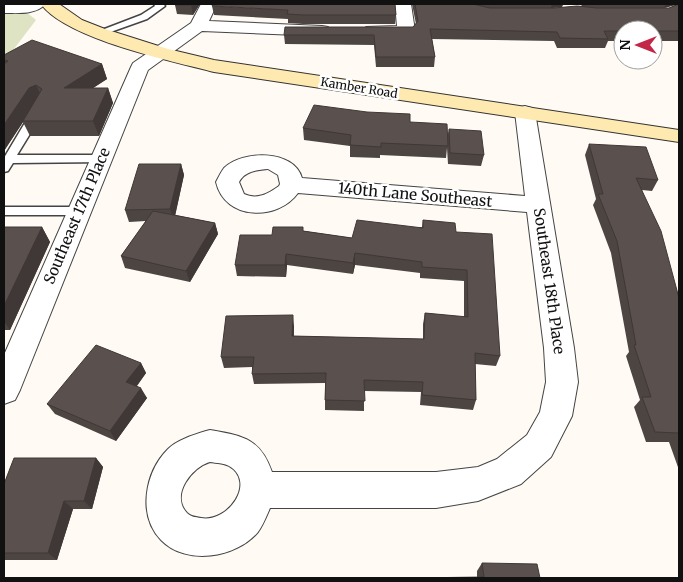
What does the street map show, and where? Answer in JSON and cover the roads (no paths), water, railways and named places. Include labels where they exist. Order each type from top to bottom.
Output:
[{"type":"street","points":[[4,8],[25,8],[37,4]]},
{"type":"street","name":"Kamber Road","points":[[49,4],[76,24],[99,33],[162,53],[214,66],[679,136]]},
{"type":"street","points":[[209,4],[198,26],[340,31]]},
{"type":"street","points":[[359,31],[406,31],[403,4]]},
{"type":"street","name":"Southeast 17th Place","points":[[4,390],[9,365],[79,211],[140,67],[198,26]]},
{"type":"street","name":"Southeast 18th Place","points":[[258,490],[436,490],[478,484],[509,472],[539,446],[556,416],[562,382],[559,348],[525,112]]},
{"type":"street","name":"140th Lane Southeast","points":[[292,185],[538,205]]},
{"type":"lane","points":[[99,33],[144,17],[161,6],[158,4]]},
{"type":"lane","points":[[6,163],[42,104]]},
{"type":"lane","points":[[6,163],[101,159]]},
{"type":"lane","points":[[4,211],[79,211]]}]
